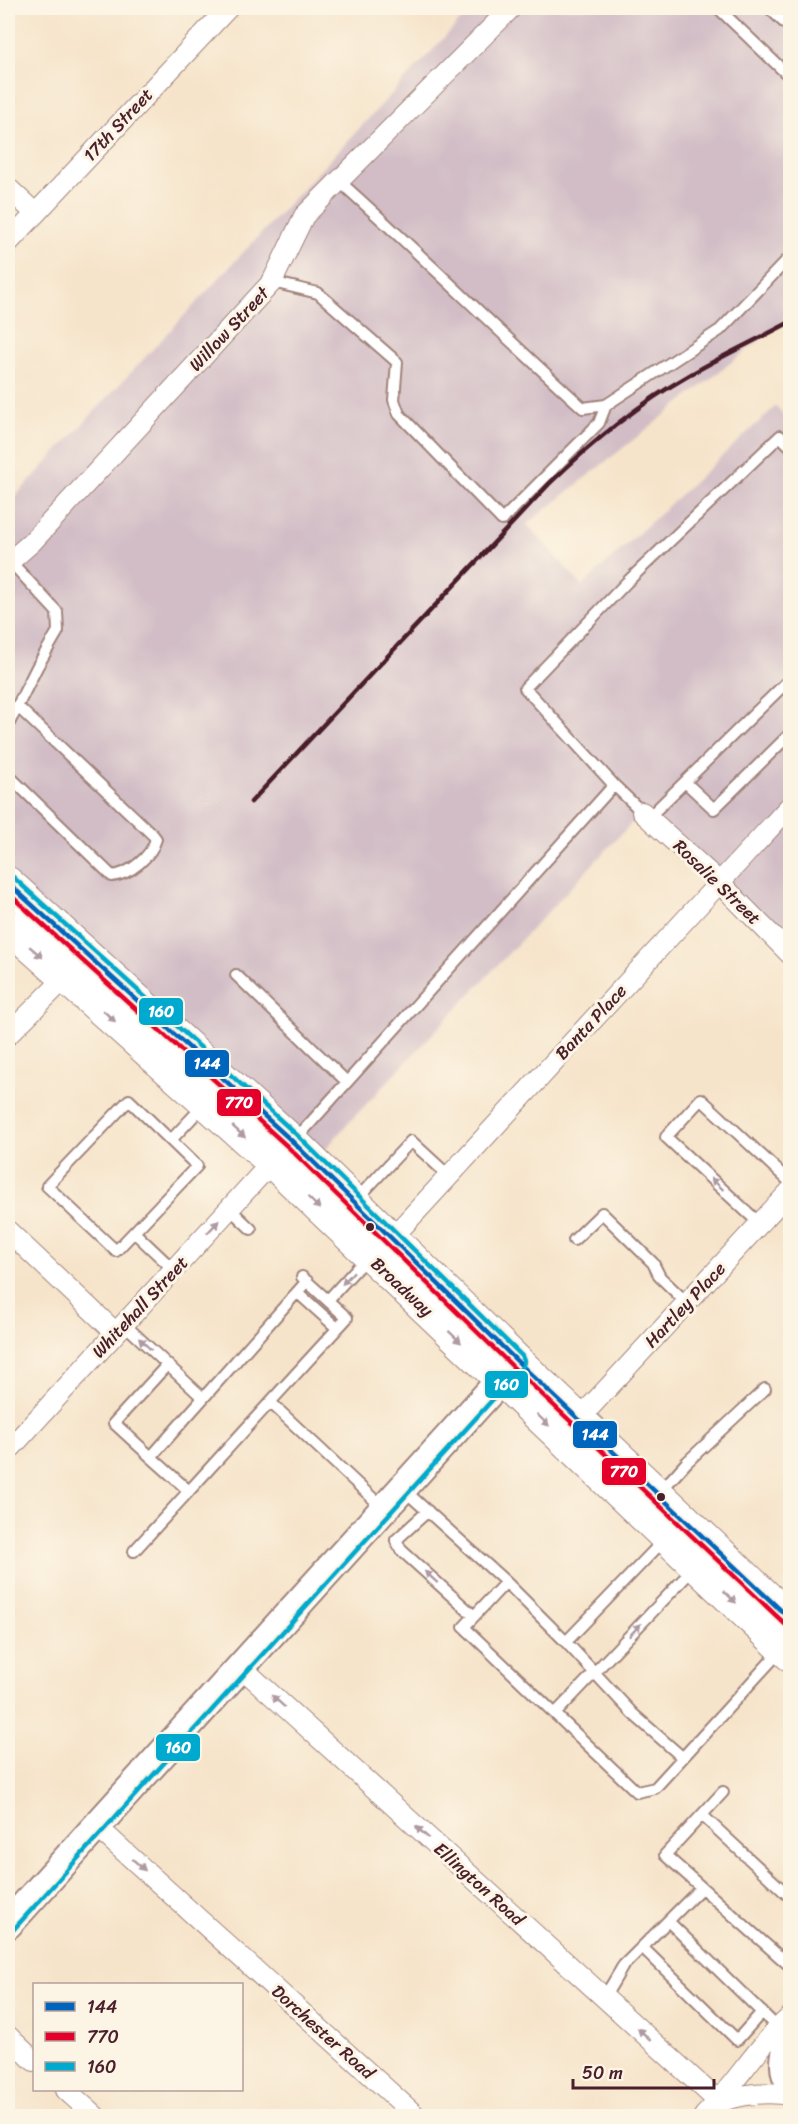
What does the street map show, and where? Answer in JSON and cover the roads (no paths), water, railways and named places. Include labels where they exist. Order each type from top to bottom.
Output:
[{"type":"main road","name":"Broadway","points":[[8,883],[509,1370],[666,1537],[696,1565],[788,1641]]},
{"type":"main road","name":"Broadway","points":[[8,926],[206,1102],[355,1201],[380,1246]]},
{"type":"main road","name":"Broadway","points":[[509,1370],[580,1418],[658,1494],[788,1641]]},
{"type":"street","name":"17th Street","points":[[8,243],[228,8]]},
{"type":"street","name":"Willow Street","points":[[9,562],[32,542],[272,282],[304,216],[511,8]]},
{"type":"street","points":[[8,188],[35,213]]},
{"type":"street","name":"Banta Place","points":[[380,1246],[448,1176],[790,806]]},
{"type":"street","name":"Rosalie Street","points":[[645,815],[788,946]]},
{"type":"street","points":[[8,1035],[66,977]]},
{"type":"street","name":"Whitehall Street","points":[[8,1451],[283,1152]]},
{"type":"street","name":"Hartley Place","points":[[580,1418],[790,1191]]},
{"type":"street","points":[[8,1231],[120,1328]]},
{"type":"street","points":[[8,1924],[509,1370]]},
{"type":"street","name":"Ellington Road","points":[[240,1666],[718,2102]]},
{"type":"street","name":"Dorchester Road","points":[[96,1826],[416,2116]]},
{"type":"street","points":[[704,2116],[786,2028]]},
{"type":"street","points":[[786,2028],[784,2056],[790,2082]]},
{"type":"street","points":[[8,2036],[33,2060]]},
{"type":"street","points":[[67,2091],[95,2116]]},
{"type":"street","points":[[718,2102],[758,2092],[790,2095]]},
{"type":"lane","points":[[718,8],[790,77]]},
{"type":"lane","points":[[769,8],[790,28]]},
{"type":"lane","points":[[339,181],[583,408],[606,405],[720,330],[790,257]]},
{"type":"lane","points":[[272,282],[318,293],[397,362],[394,400],[399,414],[502,520],[599,423],[606,405]]},
{"type":"lane","points":[[790,447],[780,436],[627,582],[525,688],[614,785],[645,815],[686,782],[790,679]]},
{"type":"lane","points":[[8,725],[36,667],[58,631],[57,612],[9,562]]},
{"type":"lane","points":[[8,775],[112,876],[123,875],[137,865],[154,844],[156,839],[153,835],[17,706]]},
{"type":"lane","points":[[686,782],[714,809],[790,734]]},
{"type":"lane","points":[[283,1152],[614,785]]},
{"type":"lane","points":[[236,975],[347,1082]]},
{"type":"lane","points":[[760,1224],[666,1137],[701,1099],[790,1182]]},
{"type":"lane","points":[[129,1100],[171,1140],[197,1166],[116,1251],[47,1186],[129,1100]]},
{"type":"lane","points":[[171,1140],[206,1102]]},
{"type":"lane","points":[[355,1201],[411,1141],[448,1176]]},
{"type":"lane","points":[[230,1209],[251,1229]]},
{"type":"lane","points":[[574,1240],[602,1213],[653,1263],[660,1277],[687,1303]]},
{"type":"lane","points":[[134,1232],[174,1270]]},
{"type":"lane","points":[[328,1300],[380,1246]]},
{"type":"lane","points":[[134,1551],[347,1318],[304,1279],[297,1292],[151,1457]]},
{"type":"lane","points":[[297,1292],[337,1328]]},
{"type":"lane","points":[[120,1328],[167,1365],[203,1398]]},
{"type":"lane","points":[[167,1365],[114,1423],[189,1491]]},
{"type":"lane","points":[[658,1494],[687,1462],[765,1389]]},
{"type":"lane","points":[[270,1402],[392,1498],[428,1511],[506,1582],[633,1714],[682,1757]]},
{"type":"lane","points":[[428,1511],[396,1540],[401,1550],[474,1616]]},
{"type":"lane","points":[[566,1642],[666,1537]]},
{"type":"lane","points":[[555,1714],[696,1565]]},
{"type":"lane","points":[[506,1582],[464,1627],[637,1792],[655,1788],[788,1641]]},
{"type":"lane","points":[[723,1792],[665,1855],[790,1966]]},
{"type":"lane","points":[[702,1815],[790,1897]]},
{"type":"lane","points":[[604,1998],[623,1966],[701,1888]]},
{"type":"lane","points":[[668,1922],[762,2012],[786,2028]]},
{"type":"lane","points":[[642,1947],[737,2040],[762,2012]]},
{"type":"railway","points":[[251,802],[549,484],[581,454],[633,412],[669,387],[790,322]]}]
